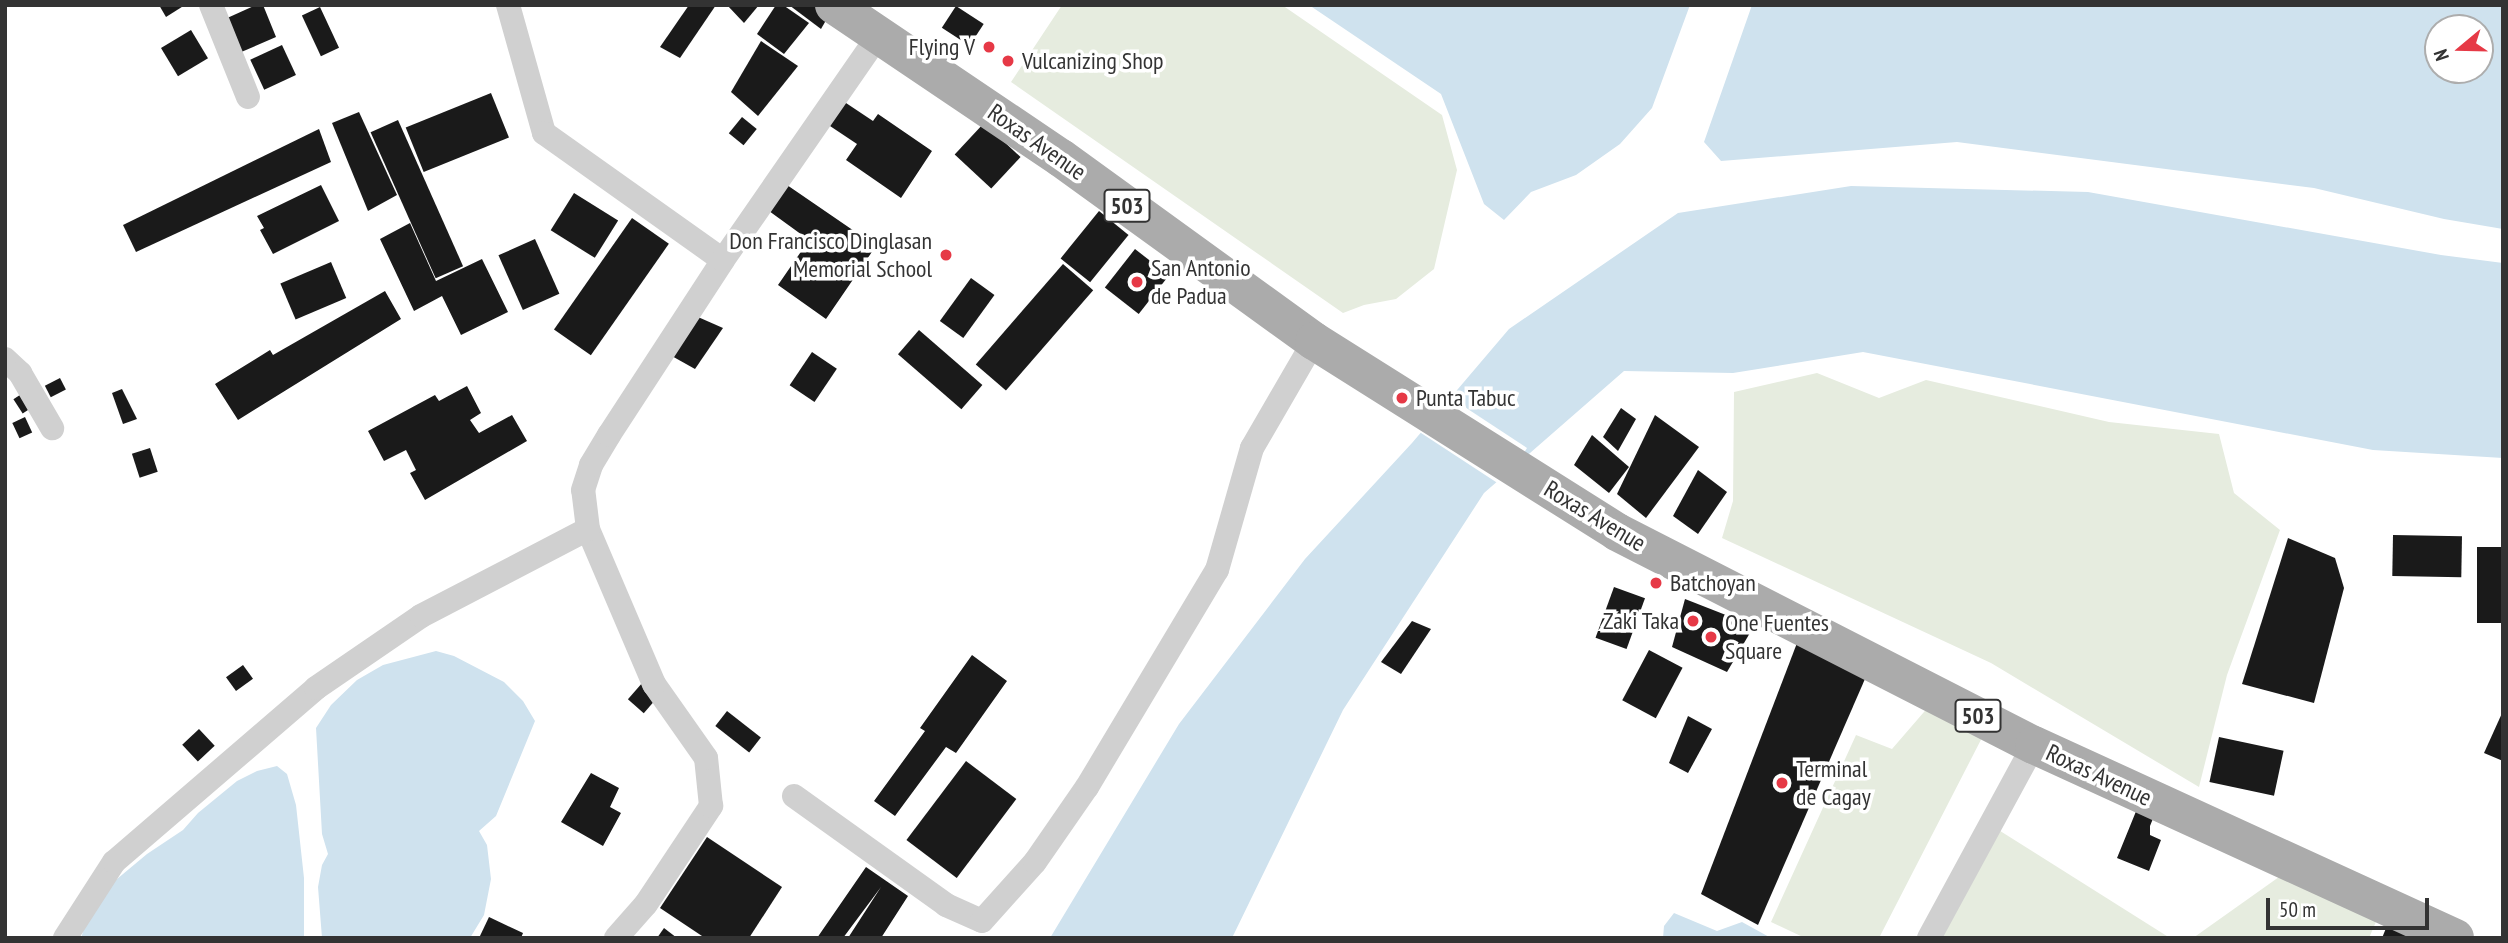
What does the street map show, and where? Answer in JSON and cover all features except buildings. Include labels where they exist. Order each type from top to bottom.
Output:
[{"type":"main road","name":"Roxas Avenue","points":[[834,5],[1061,158],[1314,341],[1617,532],[2034,745],[2455,938]]},
{"type":"street","points":[[211,5],[248,97]]},
{"type":"street","points":[[508,5],[544,133],[723,260]]},
{"type":"street","points":[[616,938],[646,904],[711,806],[706,758],[654,684],[588,529],[583,490],[591,465],[723,260],[879,34]]},
{"type":"street","points":[[794,796],[946,905],[982,921],[1035,862],[1087,786],[1217,570],[1252,448],[1314,341]]},
{"type":"street","points":[[5,359],[20,373],[52,428]]},
{"type":"street","points":[[65,938],[114,862],[316,688],[421,616],[588,529]]},
{"type":"street","points":[[1929,938],[2034,745]]},
{"type":"shaded area","points":[[1062,5],[1282,5],[1442,115],[1457,170],[1434,269],[1396,299],[1364,305],[1343,313],[1011,82]]},
{"type":"shaded area","points":[[1817,373],[1879,398],[1926,380],[2109,422],[2219,434],[2234,493],[2280,530],[2227,675],[2199,787],[1991,663],[1722,538],[1733,501],[1734,392]]},
{"type":"shaded area","points":[[1930,705],[1986,730],[1879,938],[1805,938],[1771,922],[1856,735],[1892,749]]},
{"type":"shaded area","points":[[1997,829],[2170,938],[1933,938]]},
{"type":"shaded area","points":[[2286,872],[2378,917],[2369,938],[2193,938]]},
{"type":"water","points":[[1309,5],[1690,5],[1652,108],[1620,144],[1576,175],[1531,192],[1504,220],[1484,204],[1441,94]]},
{"type":"water","points":[[1752,5],[2503,5],[2503,229],[2444,219],[2314,188],[1957,142],[1721,161],[1704,142]]},
{"type":"water","points":[[1851,186],[2088,192],[2441,255],[2503,263],[2503,458],[2373,450],[1863,352],[1733,373],[1624,371],[1484,493],[1343,710],[1232,938],[1050,938],[1179,724],[1305,559],[1412,443],[1509,329],[1678,213]]},
{"type":"water","points":[[436,651],[454,656],[504,682],[523,701],[535,721],[496,816],[479,831],[487,845],[491,879],[484,915],[470,938],[322,938],[318,887],[322,865],[328,854],[322,834],[316,728],[331,705],[357,680],[383,665]]},
{"type":"water","points":[[277,766],[287,774],[296,805],[304,878],[304,938],[81,938],[90,910],[105,889],[147,854],[183,830],[198,813],[237,781],[257,771]]},
{"type":"water","points":[[1674,913],[1717,931],[1742,922],[1771,938],[1663,938],[1664,926]]},
{"type":"pier","points":[[1448,396],[1527,448],[1509,476],[1499,484],[1418,431]]},
{"type":"place","name":"Flying V","points":[[989,47]]},
{"type":"place","name":"Vulcanizing Shop","points":[[1008,61]]},
{"type":"place","name":"Don Francisco Dinglasan Memorial School","points":[[946,255]]},
{"type":"place","name":"San Antonio de Padua","points":[[1137,282]]},
{"type":"place","name":"Punta Tabuc","points":[[1402,398]]},
{"type":"place","name":"Batchoyan","points":[[1656,583]]},
{"type":"place","name":"Zaki Taka","points":[[1693,621]]},
{"type":"place","name":"One Fuentes Square","points":[[1711,637]]},
{"type":"place","name":"Terminal de Cagay","points":[[1782,783]]}]
